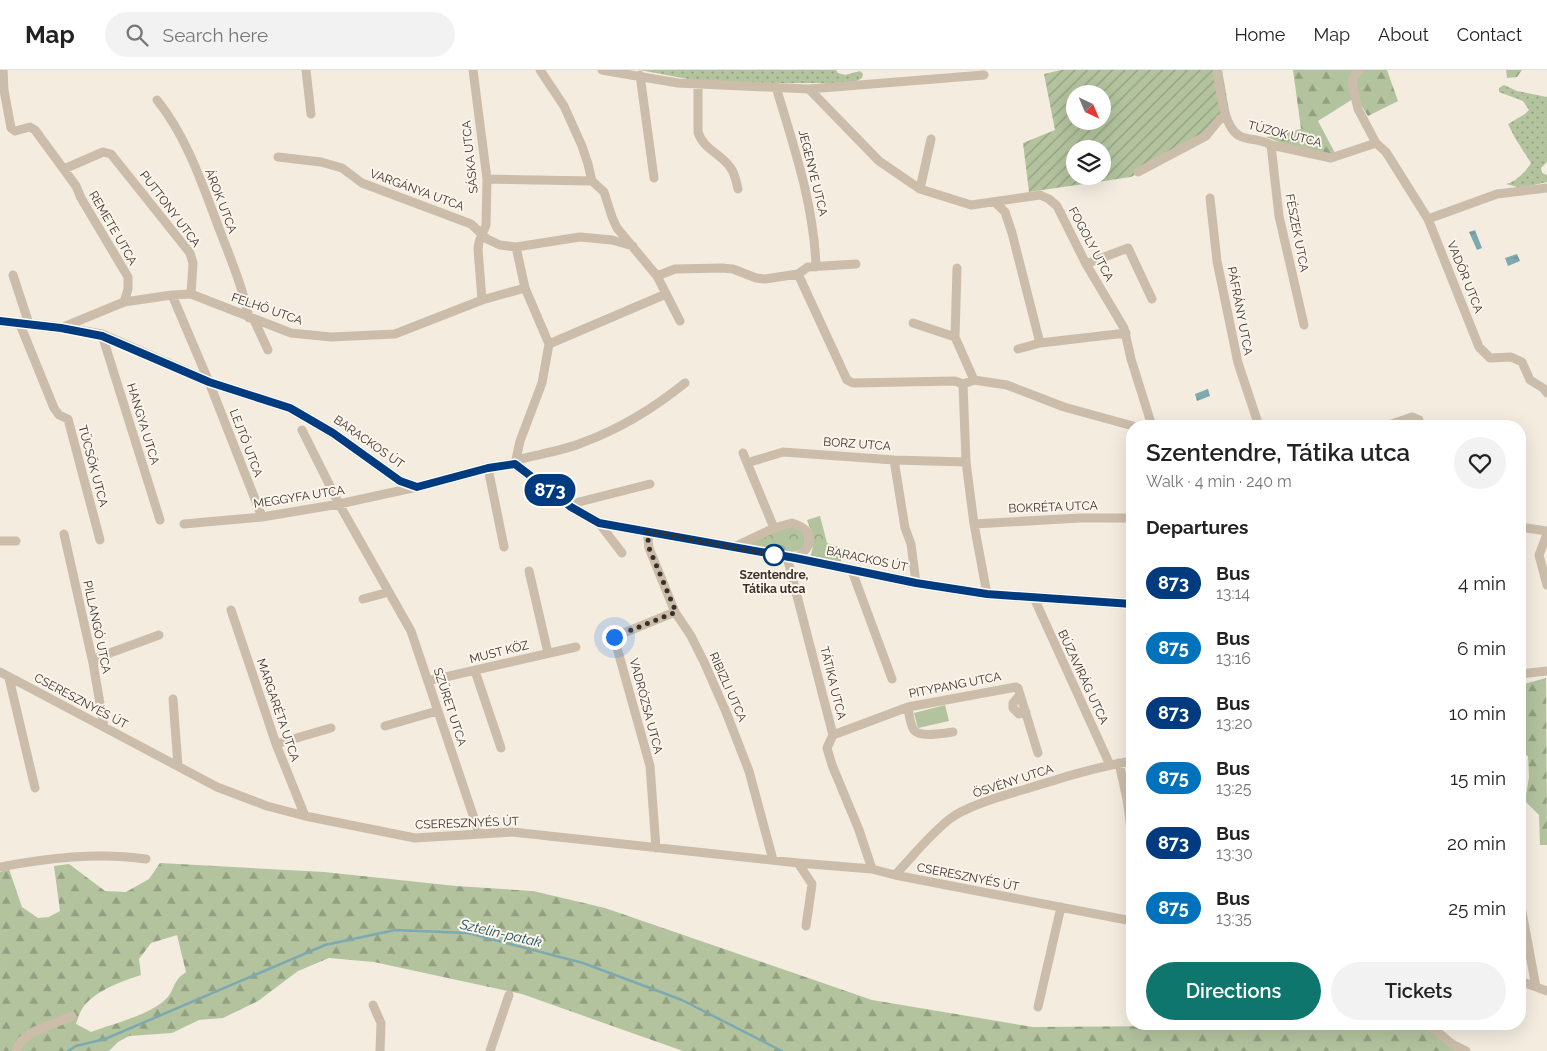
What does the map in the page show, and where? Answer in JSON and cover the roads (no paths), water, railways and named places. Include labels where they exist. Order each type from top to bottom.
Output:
[{"type":"street","name":"REMETE UTCA","points":[[3,70],[4,90],[11,128],[15,131],[33,128],[76,186],[81,198],[128,277],[128,289],[124,302]]},
{"type":"street","points":[[306,70],[311,114]]},
{"type":"street","name":"SÁSKA UTCA","points":[[473,70],[487,178],[486,225],[478,249],[482,300]]},
{"type":"street","points":[[540,70],[568,114],[585,155],[592,181],[604,192],[617,228],[657,276],[680,321]]},
{"type":"street","points":[[602,70],[678,83],[809,89],[984,75]]},
{"type":"street","name":"TÚZOK UTCA","points":[[1217,70],[1225,117],[1241,137],[1263,140],[1271,144],[1332,158],[1376,143]]},
{"type":"street","name":"VADŐR UTCA","points":[[1357,73],[1352,84],[1358,109],[1376,143],[1386,152],[1428,218],[1479,347],[1490,358],[1511,357],[1522,362],[1530,380],[1546,389]]},
{"type":"street","points":[[640,76],[654,178]]},
{"type":"street","points":[[698,84],[700,137],[706,146],[731,167],[738,189]]},
{"type":"street","name":"JEGENYE UTCA","points":[[776,87],[806,188],[812,220],[816,267]]},
{"type":"street","name":"FOGOLY UTCA","points":[[809,89],[879,161],[920,189],[971,205],[1040,195],[1049,199],[1057,206],[1086,264],[1126,333],[1131,359],[1150,420]]},
{"type":"street","name":"ÁROK UTCA","points":[[157,100],[176,127],[199,177],[251,319],[268,350]]},
{"type":"street","points":[[1138,172],[1206,136],[1220,119],[1225,117]]},
{"type":"street","points":[[920,189],[931,139]]},
{"type":"street","name":"FÉSZEK UTCA","points":[[1271,144],[1279,216],[1304,324]]},
{"type":"street","name":"PUTTONY UTCA","points":[[64,169],[103,152],[111,154],[190,253],[193,264],[192,294]]},
{"type":"street","name":"VARGÁNYA UTCA","points":[[278,157],[321,162],[342,168],[362,183],[471,224],[482,235],[500,245],[516,247],[580,237],[612,240],[633,246]]},
{"type":"street","points":[[487,178],[592,181]]},
{"type":"street","points":[[1428,218],[1496,194],[1547,188]]},
{"type":"street","name":"PÁFRÁNY UTCA","points":[[1210,198],[1217,261],[1238,363],[1257,420]]},
{"type":"street","points":[[995,202],[1005,212],[1012,233],[1040,343]]},
{"type":"street","points":[[516,247],[525,288],[549,344],[542,383],[520,441],[516,462]]},
{"type":"street","points":[[1086,264],[1128,248],[1152,299]]},
{"type":"street","points":[[657,276],[675,270],[694,268],[732,269],[756,278],[765,279],[798,274],[808,267],[856,264]]},
{"type":"street","points":[[957,268],[955,337],[974,380]]},
{"type":"street","points":[[798,274],[847,380],[853,383],[955,381],[963,384],[974,380],[1007,385],[1064,407],[1126,424]]},
{"type":"street","name":"TÜCSÖK UTCA","points":[[13,275],[24,323],[54,408],[59,415],[68,419],[100,540]]},
{"type":"street","name":"FELHŐ UTCA","points":[[61,328],[124,302],[192,294],[251,319],[291,333],[310,336],[396,334],[482,300],[525,288]]},
{"type":"street","points":[[549,344],[666,294]]},
{"type":"street","name":"LEJTŐ UTCA","points":[[172,295],[209,382],[262,517]]},
{"type":"street","name":"BARACKOS ÚT","points":[[0,321],[61,328],[102,336],[209,382],[290,408],[333,433],[400,481],[417,487]]},
{"type":"street","points":[[913,323],[955,337]]},
{"type":"street","points":[[1018,349],[1040,343],[1126,333]]},
{"type":"street","name":"HANGYA UTCA","points":[[102,336],[160,520]]},
{"type":"street","points":[[417,487],[575,445],[623,425],[658,404],[685,383]]},
{"type":"street","points":[[963,384],[966,462],[974,524],[987,594]]},
{"type":"street","points":[[1403,420],[1412,417],[1419,420]]},
{"type":"street","name":"SZÜRET UTCA","points":[[302,430],[339,504],[411,630],[479,833]]},
{"type":"street","name":"BORZ UTCA","points":[[747,463],[783,452],[894,460],[966,462]]},
{"type":"street","points":[[743,453],[774,528]]},
{"type":"street","points":[[894,460],[905,528],[911,544],[916,583]]},
{"type":"street","name":"BARACKOS ÚT","points":[[516,462],[571,507],[599,523],[734,547],[916,583],[987,594],[1126,604]]},
{"type":"street","points":[[488,468],[504,548]]},
{"type":"street","points":[[571,507],[579,502],[650,484]]},
{"type":"street","name":"MEGGYFA UTCA","points":[[184,524],[262,517],[339,504],[417,487]]},
{"type":"street","name":"BOKRÉTA UTCA","points":[[974,524],[1080,518],[1126,518]]},
{"type":"street","name":"BARACKOS ÚT","points":[[599,523],[622,553]]},
{"type":"street","points":[[734,547],[774,528],[792,523],[801,526],[810,538],[806,552],[791,558]]},
{"type":"street","points":[[1526,528],[1547,532],[1539,555],[1547,585]]},
{"type":"street","name":"RIBIZLI UTCA","points":[[647,531],[649,548],[676,612],[704,662],[749,771],[773,860]]},
{"type":"street","name":"PILLANGÓ UTCA","points":[[64,534],[94,663],[104,727]]},
{"type":"street","points":[[0,541],[16,540]]},
{"type":"street","name":"TÁTIKA UTCA","points":[[791,558],[833,734],[826,748],[859,830],[872,869]]},
{"type":"street","points":[[529,571],[548,653]]},
{"type":"street","points":[[852,571],[892,679]]},
{"type":"street","points":[[363,599],[389,592]]},
{"type":"street","name":"BÚZAVIRÁG UTCA","points":[[1034,598],[1114,764],[1126,796]]},
{"type":"street","name":"MARGARÉTA UTCA","points":[[231,610],[276,744],[305,816]]},
{"type":"street","name":"VADRÓZSA UTCA","points":[[656,848],[650,766],[614,637],[676,612]]},
{"type":"street","points":[[94,663],[99,657],[159,634]]},
{"type":"street","name":"MUST KÖZ","points":[[428,681],[576,647]]},
{"type":"street","points":[[474,671],[500,748]]},
{"type":"street","points":[[1526,673],[1547,671]]},
{"type":"street","name":"CSERESZNYÉS ÚT","points":[[0,672],[217,787],[266,806],[305,816],[415,838],[443,838],[479,833],[512,832],[798,863],[872,869],[1126,920]]},
{"type":"street","points":[[9,678],[35,788]]},
{"type":"street","name":"PITYPANG UTCA","points":[[833,734],[908,707],[1014,687],[1018,688],[1038,753]]},
{"type":"street","points":[[174,699],[178,766]]},
{"type":"street","points":[[908,707],[913,729],[918,733],[925,735],[953,732]]},
{"type":"street","points":[[385,726],[437,711]]},
{"type":"street","points":[[276,744],[330,728]]},
{"type":"street","name":"ÖSVÉNY UTCA","points":[[895,875],[952,817],[998,797],[1126,761]]},
{"type":"street","points":[[0,867],[80,856],[126,857],[146,860]]},
{"type":"street","points":[[798,863],[812,884],[806,926]]},
{"type":"street","points":[[1038,1007],[1061,907]]},
{"type":"street","points":[[1526,933],[1536,987]]},
{"type":"street","points":[[1526,983],[1547,991]]},
{"type":"street","points":[[490,1051],[509,996]]},
{"type":"street","points":[[373,1005],[380,1023],[380,1051]]},
{"type":"street","points":[[16,1051],[21,1041],[33,1032],[72,1016]]},
{"type":"street","points":[[1435,1030],[1452,1044],[1466,1051]]},
{"type":"water","points":[[1475,230],[1482,248],[1477,250],[1469,232]]},
{"type":"water","points":[[1517,254],[1520,261],[1508,266],[1505,258]]},
{"type":"water","points":[[1208,389],[1210,396],[1197,401],[1195,394]]},
{"type":"waterway","name":"Sztelin-patak","points":[[68,1051],[76,1046],[105,1039],[325,945],[395,930],[468,933],[583,963],[682,1000],[782,1051]]},
{"type":"place","name":"Szentendre, Tátika utca","points":[[774,555]]}]
